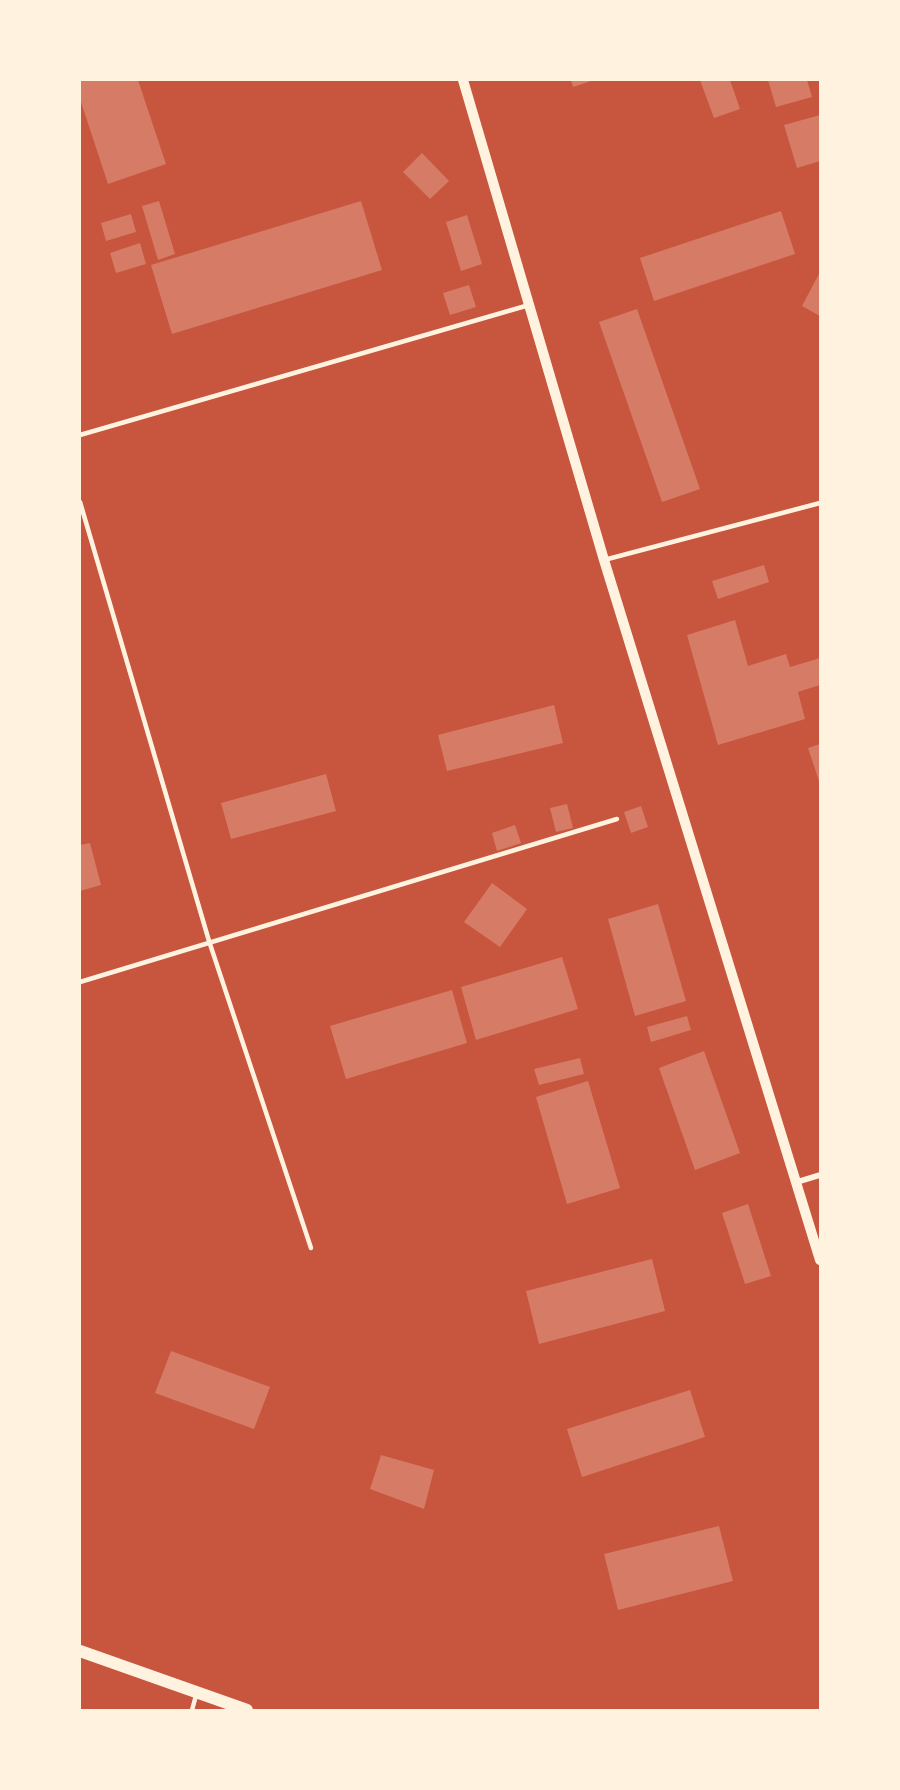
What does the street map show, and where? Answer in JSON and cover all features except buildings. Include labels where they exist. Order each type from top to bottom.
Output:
[{"type":"main road","points":[[80,1651],[197,1692],[227,1707],[247,1710]]},
{"type":"street","points":[[463,80],[604,560],[820,1260]]},
{"type":"street","points":[[797,1182],[820,1175]]},
{"type":"lane","points":[[80,435],[530,305]]},
{"type":"lane","points":[[80,501],[209,941],[311,1248]]},
{"type":"lane","points":[[604,560],[820,503]]},
{"type":"lane","points":[[80,982],[617,819]]},
{"type":"lane","points":[[192,1710],[197,1692]]}]
